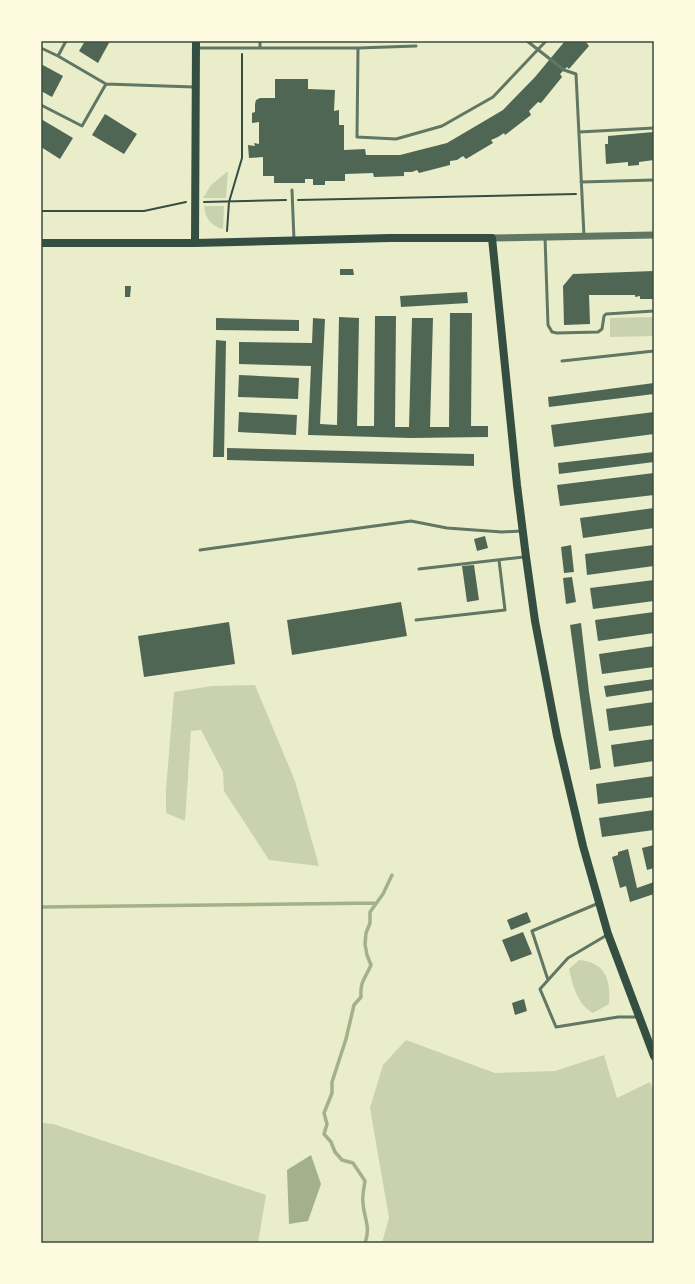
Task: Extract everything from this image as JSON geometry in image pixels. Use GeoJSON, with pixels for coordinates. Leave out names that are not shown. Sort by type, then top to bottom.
{"type":"FeatureCollection","features":[{"type":"Feature","properties":{"kind":"main road"},"geometry":{"type":"LineString","coordinates":[[195,243],[196,44]]}},
{"type":"Feature","properties":{"kind":"main road"},"geometry":{"type":"LineString","coordinates":[[41,243],[195,243],[294,240],[492,238],[508,404],[526,556],[535,621],[557,736],[583,846],[608,934],[654,1056]]}},
{"type":"Feature","properties":{"kind":"street"},"geometry":{"type":"LineString","coordinates":[[492,238],[654,235]]}},
{"type":"Feature","properties":{"kind":"lane"},"geometry":{"type":"LineString","coordinates":[[58,56],[66,41]]}},
{"type":"Feature","properties":{"kind":"lane"},"geometry":{"type":"LineString","coordinates":[[260,41],[260,48]]}},
{"type":"Feature","properties":{"kind":"lane"},"geometry":{"type":"LineString","coordinates":[[527,41],[564,70],[576,74],[584,236]]}},
{"type":"Feature","properties":{"kind":"lane"},"geometry":{"type":"LineString","coordinates":[[358,48],[357,136],[396,139],[442,126],[493,97],[546,41]]}},
{"type":"Feature","properties":{"kind":"lane"},"geometry":{"type":"LineString","coordinates":[[196,44],[242,48],[358,48],[416,46]]}},
{"type":"Feature","properties":{"kind":"lane"},"geometry":{"type":"LineString","coordinates":[[41,48],[58,56],[106,84],[196,87]]}},
{"type":"Feature","properties":{"kind":"lane"},"geometry":{"type":"LineString","coordinates":[[41,105],[82,126],[106,84]]}},
{"type":"Feature","properties":{"kind":"lane"},"geometry":{"type":"LineString","coordinates":[[579,132],[654,128]]}},
{"type":"Feature","properties":{"kind":"lane"},"geometry":{"type":"LineString","coordinates":[[581,182],[654,180]]}},
{"type":"Feature","properties":{"kind":"lane"},"geometry":{"type":"LineString","coordinates":[[292,190],[294,240]]}},
{"type":"Feature","properties":{"kind":"lane"},"geometry":{"type":"LineString","coordinates":[[546,237],[548,325],[552,332],[598,332],[602,329],[604,316],[606,314],[654,312]]}},
{"type":"Feature","properties":{"kind":"lane"},"geometry":{"type":"LineString","coordinates":[[562,361],[654,351]]}},
{"type":"Feature","properties":{"kind":"lane"},"geometry":{"type":"LineString","coordinates":[[200,550],[411,521],[447,528],[502,532],[523,530]]}},
{"type":"Feature","properties":{"kind":"lane"},"geometry":{"type":"LineString","coordinates":[[419,569],[526,556]]}},
{"type":"Feature","properties":{"kind":"lane"},"geometry":{"type":"LineString","coordinates":[[416,620],[505,610],[499,560]]}},
{"type":"Feature","properties":{"kind":"lane"},"geometry":{"type":"LineString","coordinates":[[548,980],[532,931],[600,903]]}},
{"type":"Feature","properties":{"kind":"lane"},"geometry":{"type":"LineString","coordinates":[[608,934],[568,958],[540,989],[556,1027],[618,1017],[639,1017]]}},
{"type":"Feature","properties":{"kind":"path"},"geometry":{"type":"LineString","coordinates":[[226,231],[229,202],[242,158],[242,48]]}},
{"type":"Feature","properties":{"kind":"path"},"geometry":{"type":"LineString","coordinates":[[203,202],[582,194]]}},
{"type":"Feature","properties":{"kind":"path"},"geometry":{"type":"LineString","coordinates":[[41,211],[144,211],[186,202]]}},
{"type":"Feature","properties":{"kind":"shaded area"},"geometry":{"type":"Polygon","coordinates":[[[228,171],[226,198],[203,198],[211,185],[228,171]]]}},
{"type":"Feature","properties":{"kind":"shaded area"},"geometry":{"type":"Polygon","coordinates":[[[204,206],[224,206],[223,229],[215,226],[209,221],[204,206]]]}},
{"type":"Feature","properties":{"kind":"shaded area"},"geometry":{"type":"Polygon","coordinates":[[[654,317],[654,336],[610,337],[610,318],[654,317]]]}},
{"type":"Feature","properties":{"kind":"shaded area"},"geometry":{"type":"Polygon","coordinates":[[[255,685],[295,781],[319,866],[269,860],[224,791],[223,772],[201,730],[191,731],[185,821],[166,813],[166,790],[174,692],[212,686],[255,685]]]}},
{"type":"Feature","properties":{"kind":"shaded area"},"geometry":{"type":"Polygon","coordinates":[[[579,960],[595,964],[601,969],[608,980],[609,1004],[593,1013],[579,1000],[572,982],[569,969],[579,960]]]}},
{"type":"Feature","properties":{"kind":"shaded area"},"geometry":{"type":"Polygon","coordinates":[[[406,1040],[495,1073],[555,1071],[604,1055],[617,1098],[650,1082],[654,1093],[654,1243],[382,1243],[389,1218],[370,1108],[383,1065],[406,1040]]]}},
{"type":"Feature","properties":{"kind":"shaded area"},"geometry":{"type":"Polygon","coordinates":[[[41,1123],[53,1124],[266,1195],[258,1243],[41,1243],[41,1123]]]}},
{"type":"Feature","properties":{"kind":"shaded area"},"geometry":{"type":"Polygon","coordinates":[[[311,1155],[321,1184],[308,1221],[289,1224],[287,1170],[311,1155]]]}},
{"type":"Feature","properties":{"kind":"building"},"geometry":{"type":"Polygon","coordinates":[[[85,41],[110,41],[98,63],[79,51],[85,41]]]}},
{"type":"Feature","properties":{"kind":"building"},"geometry":{"type":"Polygon","coordinates":[[[565,41],[587,41],[586,42],[589,46],[569,69],[567,67],[560,74],[562,77],[541,103],[538,102],[529,111],[531,115],[505,135],[504,133],[491,140],[493,143],[466,159],[463,156],[457,160],[450,161],[450,165],[419,173],[417,170],[412,172],[404,172],[404,176],[374,177],[373,173],[345,174],[345,181],[325,181],[325,185],[313,185],[313,179],[305,179],[305,183],[274,183],[274,176],[263,176],[263,157],[249,158],[248,145],[255,146],[254,143],[259,144],[259,122],[252,123],[252,113],[255,112],[256,100],[260,98],[275,98],[275,79],[308,79],[308,89],[335,90],[334,111],[339,110],[339,125],[344,125],[344,150],[365,149],[366,155],[400,155],[447,143],[503,110],[535,77],[565,41]]]}},
{"type":"Feature","properties":{"kind":"building"},"geometry":{"type":"Polygon","coordinates":[[[41,64],[63,76],[52,97],[41,91],[41,64]]]}},
{"type":"Feature","properties":{"kind":"building"},"geometry":{"type":"Polygon","coordinates":[[[105,114],[137,134],[124,154],[92,135],[105,114]]]}},
{"type":"Feature","properties":{"kind":"building"},"geometry":{"type":"Polygon","coordinates":[[[41,119],[73,138],[60,159],[41,147],[41,119]]]}},
{"type":"Feature","properties":{"kind":"building"},"geometry":{"type":"Polygon","coordinates":[[[654,132],[654,160],[639,162],[639,165],[628,166],[628,162],[606,164],[605,144],[608,144],[608,136],[654,132]]]}},
{"type":"Feature","properties":{"kind":"building"},"geometry":{"type":"Polygon","coordinates":[[[340,269],[353,269],[354,275],[340,275],[340,269]]]}},
{"type":"Feature","properties":{"kind":"building"},"geometry":{"type":"Polygon","coordinates":[[[654,271],[654,299],[640,299],[640,296],[635,297],[635,295],[589,295],[590,324],[564,325],[563,286],[573,274],[654,271]]]}},
{"type":"Feature","properties":{"kind":"building"},"geometry":{"type":"Polygon","coordinates":[[[125,286],[131,286],[130,297],[125,297],[125,286]]]}},
{"type":"Feature","properties":{"kind":"building"},"geometry":{"type":"Polygon","coordinates":[[[467,292],[468,303],[401,307],[400,296],[467,292]]]}},
{"type":"Feature","properties":{"kind":"building"},"geometry":{"type":"Polygon","coordinates":[[[450,313],[472,313],[471,426],[488,426],[488,437],[410,438],[308,435],[311,366],[239,364],[239,342],[312,343],[313,318],[325,319],[320,424],[337,425],[339,317],[359,318],[357,426],[374,426],[375,316],[396,316],[395,427],[409,427],[412,318],[433,318],[430,427],[449,427],[450,313]]]}},
{"type":"Feature","properties":{"kind":"building"},"geometry":{"type":"Polygon","coordinates":[[[216,318],[299,320],[299,331],[216,330],[216,318]]]}},
{"type":"Feature","properties":{"kind":"building"},"geometry":{"type":"Polygon","coordinates":[[[216,340],[226,341],[224,457],[213,457],[216,340]]]}},
{"type":"Feature","properties":{"kind":"building"},"geometry":{"type":"Polygon","coordinates":[[[239,375],[299,378],[298,399],[238,397],[239,375]]]}},
{"type":"Feature","properties":{"kind":"building"},"geometry":{"type":"Polygon","coordinates":[[[654,383],[654,394],[549,407],[548,397],[654,383]]]}},
{"type":"Feature","properties":{"kind":"building"},"geometry":{"type":"Polygon","coordinates":[[[239,412],[297,415],[296,435],[238,432],[239,412]]]}},
{"type":"Feature","properties":{"kind":"building"},"geometry":{"type":"Polygon","coordinates":[[[654,412],[654,434],[554,447],[551,425],[654,412]]]}},
{"type":"Feature","properties":{"kind":"building"},"geometry":{"type":"Polygon","coordinates":[[[227,448],[474,454],[474,466],[227,460],[227,448]]]}},
{"type":"Feature","properties":{"kind":"building"},"geometry":{"type":"Polygon","coordinates":[[[654,452],[654,462],[559,474],[558,463],[654,452]]]}},
{"type":"Feature","properties":{"kind":"building"},"geometry":{"type":"Polygon","coordinates":[[[654,473],[654,495],[560,506],[557,485],[654,473]]]}},
{"type":"Feature","properties":{"kind":"building"},"geometry":{"type":"Polygon","coordinates":[[[654,508],[654,528],[583,538],[580,518],[654,508]]]}},
{"type":"Feature","properties":{"kind":"building"},"geometry":{"type":"Polygon","coordinates":[[[485,536],[488,548],[477,551],[474,539],[485,536]]]}},
{"type":"Feature","properties":{"kind":"building"},"geometry":{"type":"Polygon","coordinates":[[[571,545],[574,572],[564,573],[561,547],[571,545]]]}},
{"type":"Feature","properties":{"kind":"building"},"geometry":{"type":"Polygon","coordinates":[[[654,545],[654,566],[587,575],[585,554],[654,545]]]}},
{"type":"Feature","properties":{"kind":"building"},"geometry":{"type":"Polygon","coordinates":[[[474,565],[479,600],[467,602],[462,566],[474,565]]]}},
{"type":"Feature","properties":{"kind":"building"},"geometry":{"type":"Polygon","coordinates":[[[572,577],[576,602],[566,604],[563,578],[572,577]]]}},
{"type":"Feature","properties":{"kind":"building"},"geometry":{"type":"Polygon","coordinates":[[[654,580],[654,601],[593,609],[590,588],[654,580]]]}},
{"type":"Feature","properties":{"kind":"building"},"geometry":{"type":"Polygon","coordinates":[[[401,602],[407,636],[292,655],[287,620],[401,602]]]}},
{"type":"Feature","properties":{"kind":"building"},"geometry":{"type":"Polygon","coordinates":[[[654,612],[654,633],[598,641],[595,620],[654,612]]]}},
{"type":"Feature","properties":{"kind":"building"},"geometry":{"type":"Polygon","coordinates":[[[229,622],[235,664],[144,677],[138,636],[229,622]]]}},
{"type":"Feature","properties":{"kind":"building"},"geometry":{"type":"Polygon","coordinates":[[[581,623],[589,692],[601,768],[590,770],[570,625],[581,623]]]}},
{"type":"Feature","properties":{"kind":"building"},"geometry":{"type":"Polygon","coordinates":[[[654,646],[654,667],[602,674],[599,654],[654,646]]]}},
{"type":"Feature","properties":{"kind":"building"},"geometry":{"type":"Polygon","coordinates":[[[654,679],[654,690],[606,697],[604,686],[654,679]]]}},
{"type":"Feature","properties":{"kind":"building"},"geometry":{"type":"Polygon","coordinates":[[[654,702],[654,725],[609,731],[606,709],[654,702]]]}},
{"type":"Feature","properties":{"kind":"building"},"geometry":{"type":"Polygon","coordinates":[[[654,739],[654,761],[614,767],[611,745],[654,739]]]}},
{"type":"Feature","properties":{"kind":"building"},"geometry":{"type":"Polygon","coordinates":[[[654,776],[654,797],[598,804],[596,784],[654,776]]]}},
{"type":"Feature","properties":{"kind":"building"},"geometry":{"type":"Polygon","coordinates":[[[654,810],[654,830],[602,837],[599,818],[654,810]]]}},
{"type":"Feature","properties":{"kind":"building"},"geometry":{"type":"Polygon","coordinates":[[[654,845],[654,868],[647,870],[642,848],[654,845]]]}},
{"type":"Feature","properties":{"kind":"building"},"geometry":{"type":"Polygon","coordinates":[[[628,849],[637,888],[654,882],[654,894],[630,902],[626,886],[620,888],[612,857],[618,855],[618,852],[628,849]]]}},
{"type":"Feature","properties":{"kind":"building"},"geometry":{"type":"Polygon","coordinates":[[[527,912],[531,922],[511,930],[507,920],[527,912]]]}},
{"type":"Feature","properties":{"kind":"building"},"geometry":{"type":"Polygon","coordinates":[[[523,932],[532,954],[511,962],[502,940],[523,932]]]}},
{"type":"Feature","properties":{"kind":"building"},"geometry":{"type":"Polygon","coordinates":[[[524,999],[527,1011],[515,1015],[512,1003],[524,999]]]}},
{"type":"Feature","properties":{"kind":"waterway"},"geometry":{"type":"LineString","coordinates":[[365,1243],[367,1237],[367,1223],[363,1200],[365,1181],[353,1163],[342,1160],[335,1152],[331,1142],[324,1134],[327,1124],[324,1113],[332,1093],[332,1082],[346,1039],[354,1005],[361,997],[363,980],[371,965],[365,944],[366,933],[370,923],[370,912],[383,894],[392,875]]}},
{"type":"Feature","properties":{"kind":"waterway"},"geometry":{"type":"LineString","coordinates":[[41,907],[376,903]]}}]}
